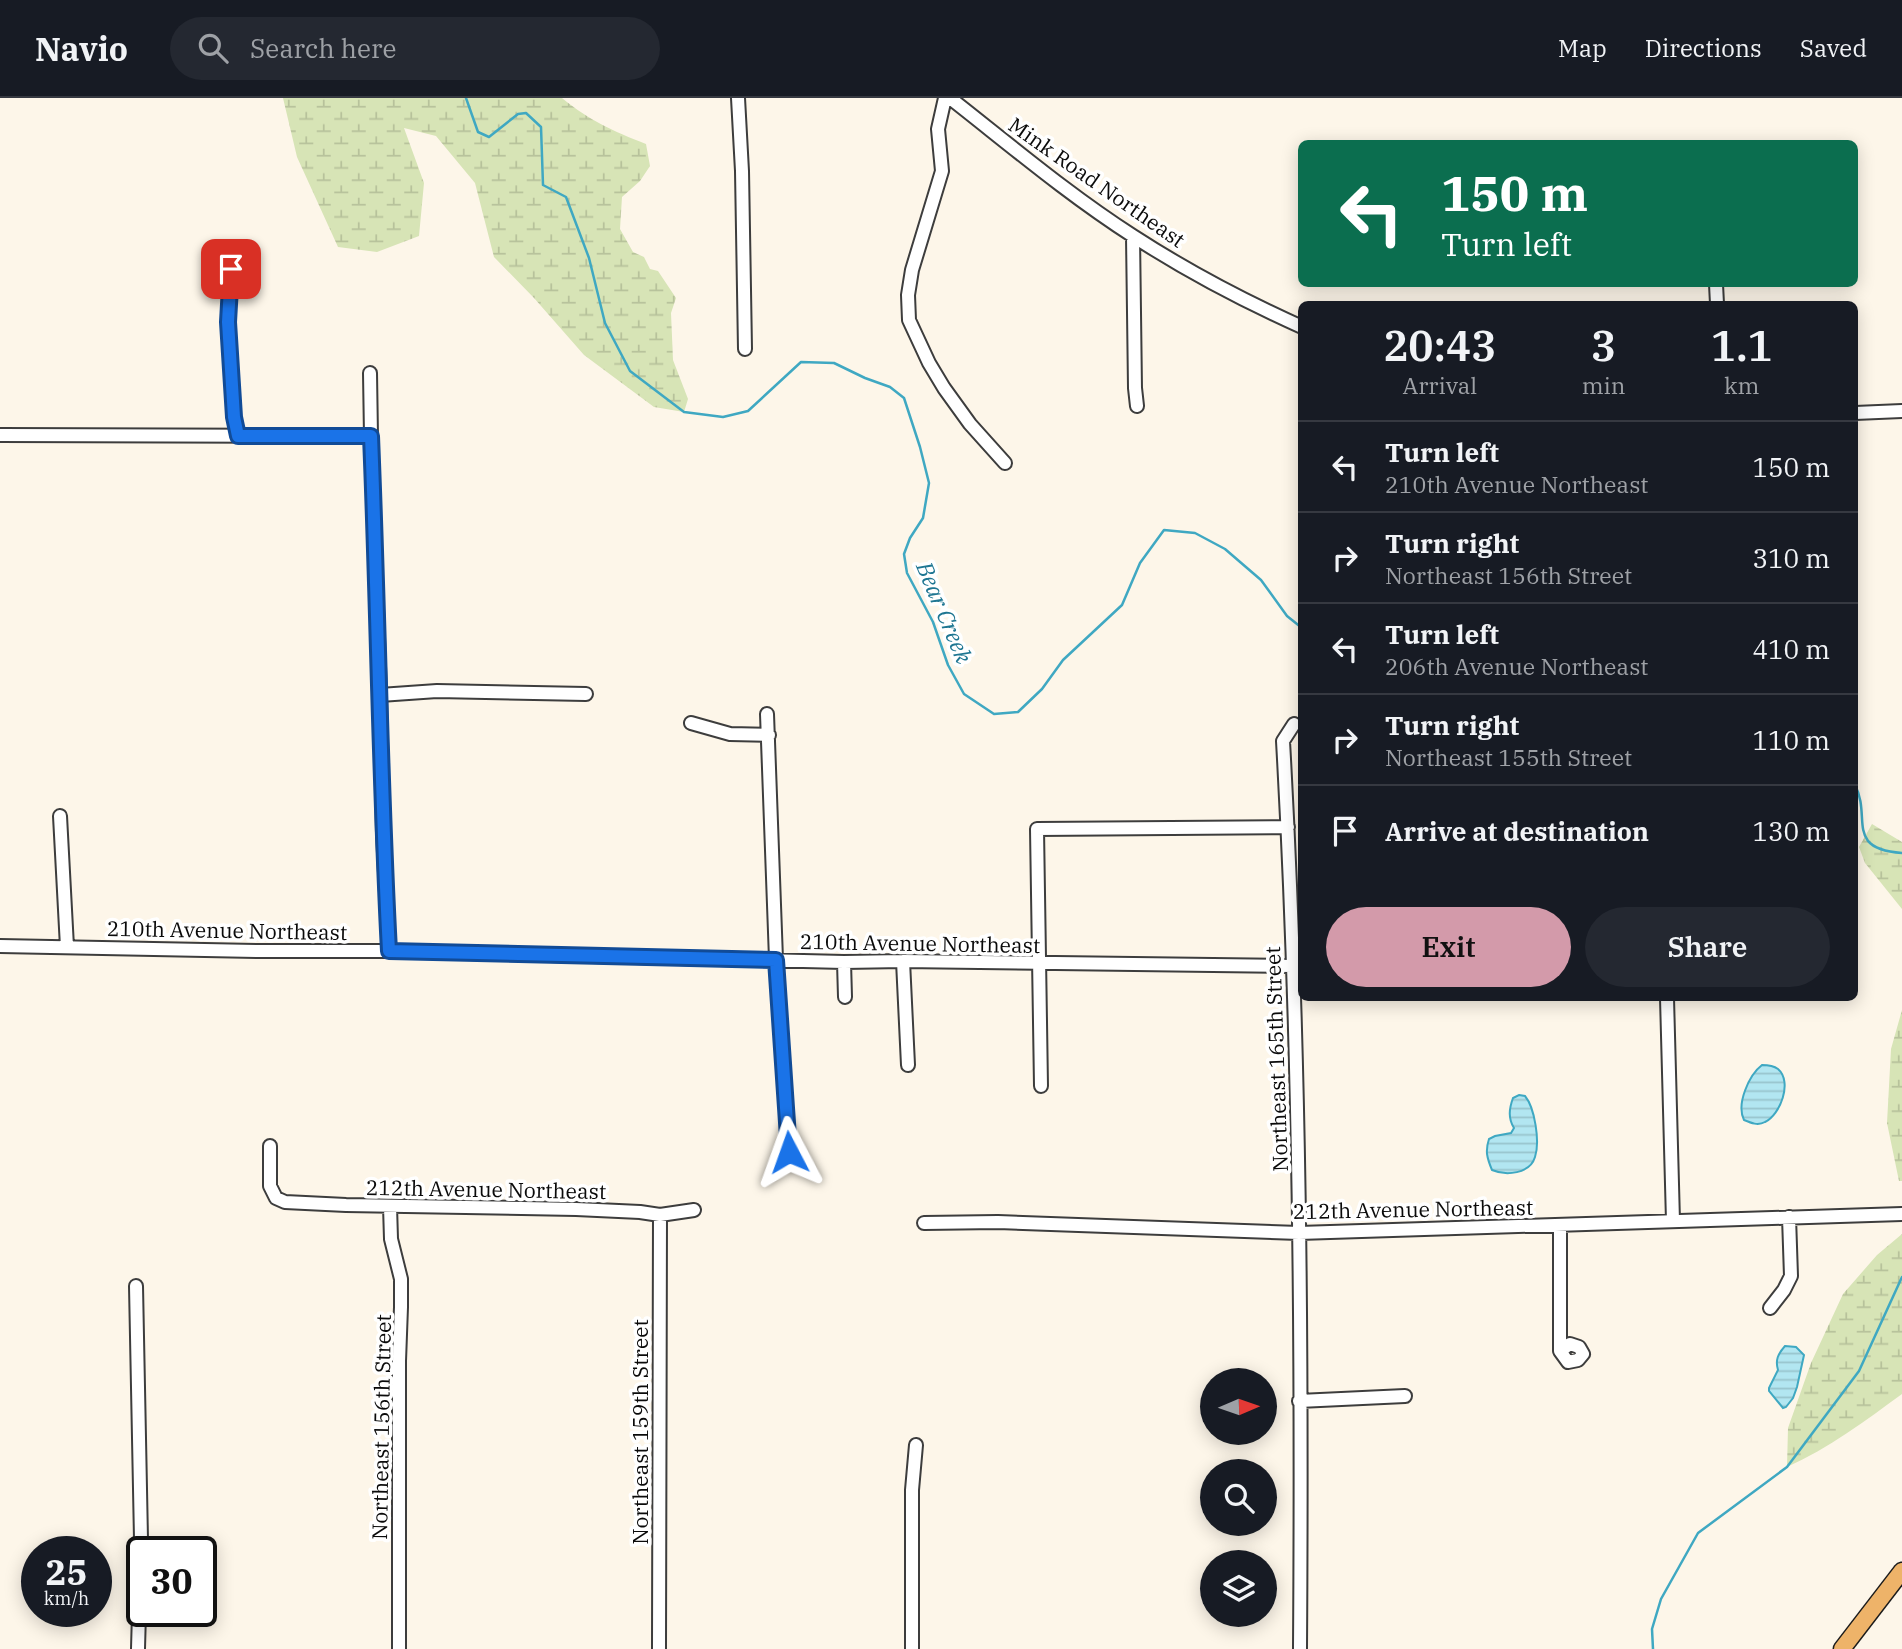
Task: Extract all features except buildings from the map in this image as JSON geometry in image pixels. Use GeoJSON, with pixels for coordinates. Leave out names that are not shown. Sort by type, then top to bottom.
{"type":"FeatureCollection","features":[{"type":"Feature","properties":{"kind":"main road"},"geometry":{"type":"LineString","coordinates":[[1842,1649],[1902,1571]]}},
{"type":"Feature","properties":{"kind":"street"},"geometry":{"type":"LineString","coordinates":[[738,98],[745,349]]}},
{"type":"Feature","properties":{"kind":"street"},"geometry":{"type":"LineString","coordinates":[[948,98],[938,129],[942,172],[912,270],[908,295],[909,320],[944,388],[970,424],[1005,463]]}},
{"type":"Feature","properties":{"kind":"street","name":"Mink Road Northeast"},"geometry":{"type":"LineString","coordinates":[[948,98],[1093,209],[1133,236],[1213,284],[1298,325]]}},
{"type":"Feature","properties":{"kind":"street"},"geometry":{"type":"LineString","coordinates":[[1133,236],[1137,406]]}},
{"type":"Feature","properties":{"kind":"street"},"geometry":{"type":"LineString","coordinates":[[231,269],[228,322],[234,417],[238,436]]}},
{"type":"Feature","properties":{"kind":"street"},"geometry":{"type":"LineString","coordinates":[[370,373],[383,833],[389,951]]}},
{"type":"Feature","properties":{"kind":"street"},"geometry":{"type":"LineString","coordinates":[[1858,413],[1902,411]]}},
{"type":"Feature","properties":{"kind":"street"},"geometry":{"type":"LineString","coordinates":[[0,435],[371,436]]}},
{"type":"Feature","properties":{"kind":"street"},"geometry":{"type":"LineString","coordinates":[[380,695],[437,691],[586,694]]}},
{"type":"Feature","properties":{"kind":"street"},"geometry":{"type":"LineString","coordinates":[[767,714],[776,960],[789,1152]]}},
{"type":"Feature","properties":{"kind":"street"},"geometry":{"type":"LineString","coordinates":[[691,723],[730,734],[769,735]]}},
{"type":"Feature","properties":{"kind":"street","name":"Northeast 165th Street"},"geometry":{"type":"LineString","coordinates":[[1294,724],[1283,741],[1293,966],[1299,1233],[1300,1649]]}},
{"type":"Feature","properties":{"kind":"street"},"geometry":{"type":"LineString","coordinates":[[60,816],[67,947]]}},
{"type":"Feature","properties":{"kind":"street"},"geometry":{"type":"LineString","coordinates":[[1041,1086],[1037,829],[1287,827]]}},
{"type":"Feature","properties":{"kind":"street","name":"210th Avenue Northeast"},"geometry":{"type":"LineString","coordinates":[[0,946],[389,951],[844,962],[1293,966]]}},
{"type":"Feature","properties":{"kind":"street"},"geometry":{"type":"LineString","coordinates":[[903,961],[908,1065]]}},
{"type":"Feature","properties":{"kind":"street"},"geometry":{"type":"LineString","coordinates":[[844,962],[845,997]]}},
{"type":"Feature","properties":{"kind":"street"},"geometry":{"type":"LineString","coordinates":[[1667,1001],[1673,1221]]}},
{"type":"Feature","properties":{"kind":"street","name":"212th Avenue Northeast"},"geometry":{"type":"LineString","coordinates":[[270,1146],[270,1186],[276,1198],[285,1202],[576,1209],[660,1215],[694,1210]]}},
{"type":"Feature","properties":{"kind":"street","name":"Northeast 156th Street"},"geometry":{"type":"LineString","coordinates":[[390,1206],[391,1239],[401,1279],[399,1649]]}},
{"type":"Feature","properties":{"kind":"street","name":"212th Avenue Northeast"},"geometry":{"type":"LineString","coordinates":[[925,1223],[998,1222],[1299,1233],[1902,1214]]}},
{"type":"Feature","properties":{"kind":"street","name":"Northeast 159th Street"},"geometry":{"type":"LineString","coordinates":[[659,1649],[660,1215]]}},
{"type":"Feature","properties":{"kind":"street"},"geometry":{"type":"LineString","coordinates":[[1770,1308],[1791,1276],[1789,1217]]}},
{"type":"Feature","properties":{"kind":"street"},"geometry":{"type":"LineString","coordinates":[[1560,1225],[1560,1351]]}},
{"type":"Feature","properties":{"kind":"street"},"geometry":{"type":"LineString","coordinates":[[136,1286],[141,1539],[138,1649]]}},
{"type":"Feature","properties":{"kind":"street"},"geometry":{"type":"LineString","coordinates":[[1299,1401],[1405,1396]]}},
{"type":"Feature","properties":{"kind":"street"},"geometry":{"type":"LineString","coordinates":[[912,1649],[912,1490],[916,1445]]}},
{"type":"Feature","properties":{"kind":"green space"},"geometry":{"type":"Polygon","coordinates":[[[283,98],[562,98],[602,125],[646,144],[650,166],[640,181],[622,197],[620,229],[633,252],[644,257],[650,269],[658,271],[676,298],[671,313],[673,360],[688,399],[684,412],[654,407],[584,355],[494,257],[475,183],[436,136],[404,128],[424,183],[419,236],[377,252],[338,247],[297,157],[283,98]]]}},
{"type":"Feature","properties":{"kind":"green space"},"geometry":{"type":"Polygon","coordinates":[[[1872,824],[1902,842],[1902,909],[1865,863],[1859,847],[1872,824]]]}},
{"type":"Feature","properties":{"kind":"green space"},"geometry":{"type":"Polygon","coordinates":[[[1902,1010],[1902,1181],[1899,1181],[1887,1123],[1891,1049],[1902,1010]]]}},
{"type":"Feature","properties":{"kind":"green space"},"geometry":{"type":"Polygon","coordinates":[[[1902,1234],[1902,1394],[1832,1443],[1787,1467],[1788,1428],[1811,1363],[1843,1294],[1877,1255],[1902,1234]]]}},
{"type":"Feature","properties":{"kind":"water"},"geometry":{"type":"Polygon","coordinates":[[[1762,1065],[1778,1069],[1784,1082],[1784,1090],[1780,1106],[1775,1113],[1765,1122],[1757,1124],[1744,1120],[1742,1106],[1748,1083],[1762,1065]]]}},
{"type":"Feature","properties":{"kind":"water"},"geometry":{"type":"Polygon","coordinates":[[[1525,1096],[1529,1101],[1534,1117],[1537,1134],[1535,1157],[1523,1170],[1498,1172],[1492,1170],[1489,1162],[1489,1139],[1511,1133],[1514,1128],[1510,1117],[1511,1106],[1513,1098],[1525,1096]]]}},
{"type":"Feature","properties":{"kind":"water"},"geometry":{"type":"Polygon","coordinates":[[[1785,1346],[1796,1347],[1804,1355],[1793,1398],[1783,1408],[1769,1388],[1778,1370],[1778,1357],[1785,1346]]]}},
{"type":"Feature","properties":{"kind":"waterway","name":"Bear Creek"},"geometry":{"type":"LineString","coordinates":[[466,98],[478,132],[489,137],[518,114],[526,113],[541,127],[543,185],[566,197],[589,258],[605,323],[630,371],[684,412],[723,417],[748,411],[801,362],[834,363],[890,387],[904,398],[929,483],[923,518],[910,538],[904,554],[907,573],[933,622],[948,665],[964,694],[994,714],[1018,712],[1042,689],[1063,660],[1122,605],[1140,563],[1164,530],[1195,533],[1225,549],[1261,580],[1287,616],[1298,625]]}},
{"type":"Feature","properties":{"kind":"waterway","name":"Bear Creek"},"geometry":{"type":"LineString","coordinates":[[1858,792],[1866,838],[1884,850],[1902,853]]}},
{"type":"Feature","properties":{"kind":"waterway"},"geometry":{"type":"LineString","coordinates":[[1653,1649],[1652,1629],[1661,1599],[1698,1533],[1787,1467],[1859,1371],[1902,1277]]}},
{"type":"Feature","properties":{"kind":"route"},"geometry":{"type":"LineString","coordinates":[[231,269],[228,322],[234,417],[238,436],[371,436],[389,951],[776,960],[789,1152]]}}]}
